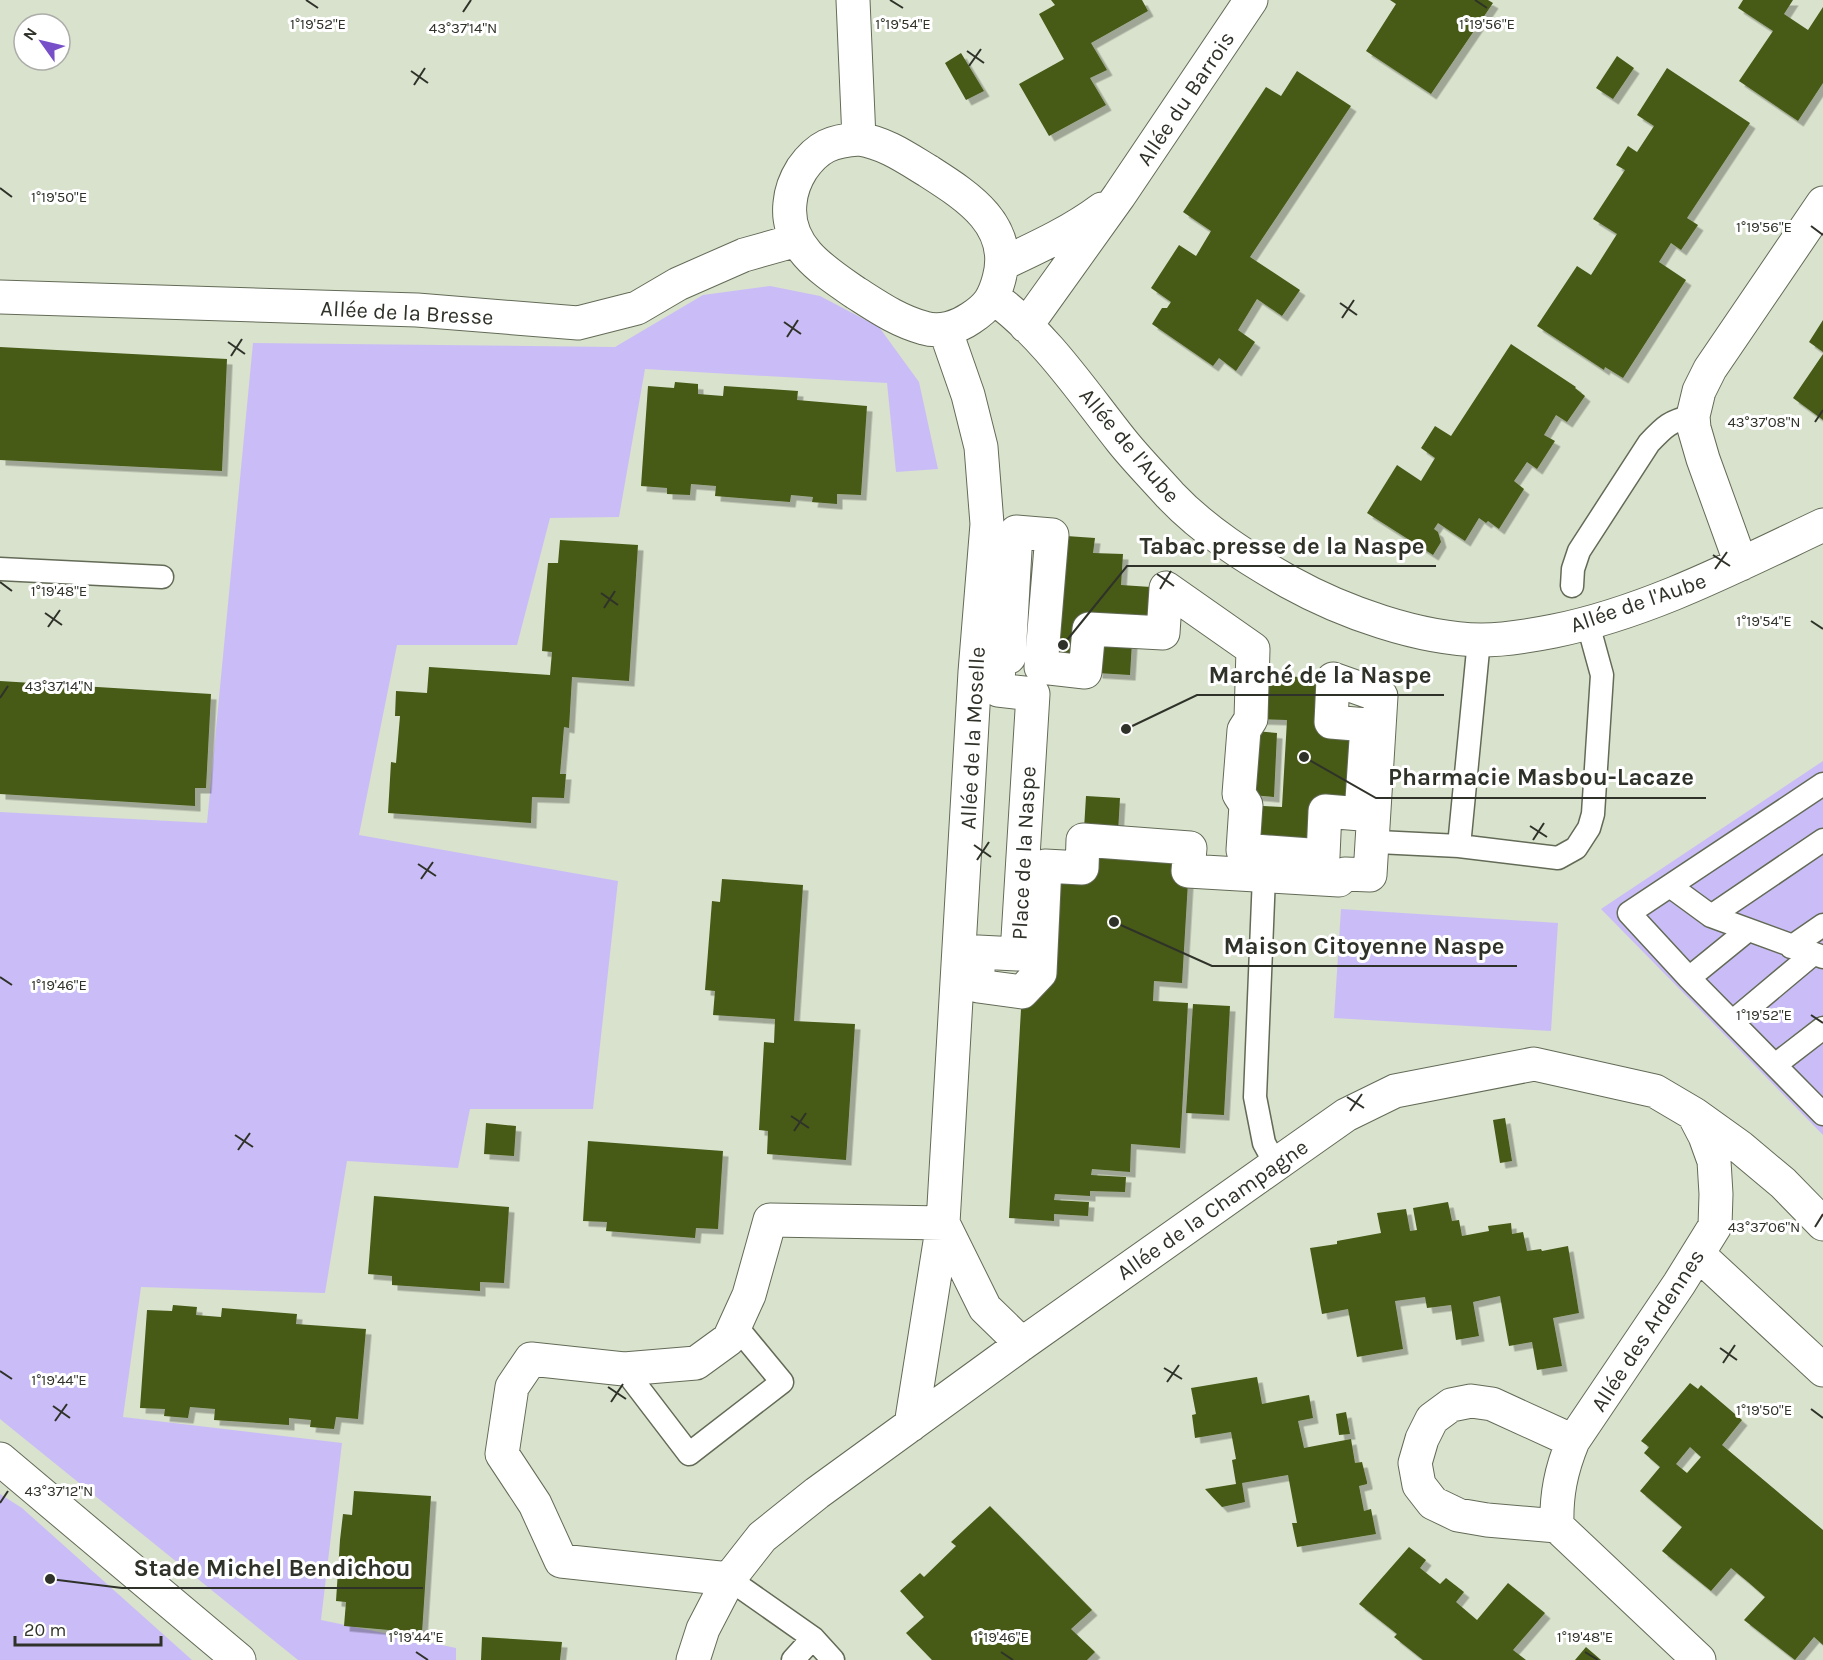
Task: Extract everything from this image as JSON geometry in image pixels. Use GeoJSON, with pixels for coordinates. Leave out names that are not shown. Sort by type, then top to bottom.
{"type":"FeatureCollection","features":[{"type":"Feature","properties":{"kind":"street"},"geometry":{"type":"LineString","coordinates":[[853,0],[859,139]]}},
{"type":"Feature","properties":{"kind":"street","name":"Allée du Barrois"},"geometry":{"type":"LineString","coordinates":[[1026,326],[1119,196],[1233,15],[1251,0]]}},
{"type":"Feature","properties":{"kind":"street"},"geometry":{"type":"LineString","coordinates":[[859,139],[873,141],[893,150],[956,189],[977,205],[999,240],[1004,263],[994,298],[963,324],[945,329],[927,329],[903,322],[826,272],[807,255],[796,240],[789,212],[791,195],[797,177],[807,161],[822,147],[839,141],[859,139]]}},
{"type":"Feature","properties":{"kind":"street","name":"Allée du Barrois"},"geometry":{"type":"LineString","coordinates":[[1004,263],[1082,224],[1119,196]]}},
{"type":"Feature","properties":{"kind":"street"},"geometry":{"type":"LineString","coordinates":[[1741,564],[1703,459],[1693,416],[1699,392],[1710,369],[1823,203]]}},
{"type":"Feature","properties":{"kind":"street","name":"Allée de la Bresse"},"geometry":{"type":"LineString","coordinates":[[0,297],[417,310],[578,323],[637,308],[678,284],[735,259],[796,240]]}},
{"type":"Feature","properties":{"kind":"street","name":"Allée de l'Aube"},"geometry":{"type":"LineString","coordinates":[[994,298],[1009,309],[1071,375],[1123,443],[1173,498],[1224,542],[1311,594],[1395,625],[1440,635],[1479,640],[1511,639],[1588,624],[1644,604],[1741,564],[1823,525]]}},
{"type":"Feature","properties":{"kind":"street","name":"Allée de la Moselle"},"geometry":{"type":"LineString","coordinates":[[911,1425],[943,1223],[975,672],[987,524],[981,447],[968,395],[945,329]]}},
{"type":"Feature","properties":{"kind":"street","name":"Place de la Naspe"},"geometry":{"type":"LineString","coordinates":[[1016,532],[1052,535],[1041,667],[1085,672],[1089,628],[1162,633],[1166,588],[1253,649],[1251,719],[1244,730],[1239,794],[1246,805],[1243,850],[1323,856],[1325,811],[1361,814],[1367,725],[1331,722],[1333,679],[1381,696],[1370,875],[1345,874],[1339,880],[1264,876],[1188,871],[1190,848],[1083,840],[1082,868],[1045,866],[1040,973],[1022,992],[978,986],[978,952],[1017,954],[1033,694],[998,690],[999,657],[1009,657],[1016,532]]}},
{"type":"Feature","properties":{"kind":"street","name":"Allée de la Champagne"},"geometry":{"type":"LineString","coordinates":[[693,1660],[703,1629],[729,1579],[762,1537],[817,1493],[1022,1344],[1276,1165],[1346,1116],[1395,1091],[1534,1064],[1655,1091],[1694,1114],[1740,1148],[1783,1183],[1823,1224]]}},
{"type":"Feature","properties":{"kind":"street","name":"Allée des Ardennes"},"geometry":{"type":"LineString","coordinates":[[1557,1526],[1556,1503],[1560,1481],[1565,1461],[1574,1442],[1715,1226],[1714,1161],[1694,1114]]}},
{"type":"Feature","properties":{"kind":"street"},"geometry":{"type":"LineString","coordinates":[[729,1579],[561,1561],[534,1504],[502,1454],[512,1387],[531,1359],[624,1369],[696,1364],[729,1339],[749,1295],[770,1220],[943,1223]]}},
{"type":"Feature","properties":{"kind":"street","name":"Allée de la Moselle"},"geometry":{"type":"LineString","coordinates":[[943,1223],[985,1308],[1022,1344]]}},
{"type":"Feature","properties":{"kind":"street"},"geometry":{"type":"LineString","coordinates":[[1698,1254],[1823,1370]]}},
{"type":"Feature","properties":{"kind":"street"},"geometry":{"type":"LineString","coordinates":[[1574,1442],[1492,1404],[1471,1401],[1451,1405],[1432,1419],[1423,1435],[1414,1463],[1419,1485],[1433,1503],[1458,1515],[1557,1526],[1699,1660]]}},
{"type":"Feature","properties":{"kind":"street"},"geometry":{"type":"LineString","coordinates":[[0,1459],[239,1660]]}},
{"type":"Feature","properties":{"kind":"lane"},"geometry":{"type":"LineString","coordinates":[[1572,586],[1573,569],[1579,551],[1649,443],[1675,420],[1693,416]]}},
{"type":"Feature","properties":{"kind":"lane"},"geometry":{"type":"LineString","coordinates":[[0,569],[162,577]]}},
{"type":"Feature","properties":{"kind":"lane"},"geometry":{"type":"LineString","coordinates":[[1378,842],[1460,846],[1558,858],[1576,848],[1589,828],[1593,814],[1602,675],[1588,624]]}},
{"type":"Feature","properties":{"kind":"lane"},"geometry":{"type":"LineString","coordinates":[[1460,846],[1479,640]]}},
{"type":"Feature","properties":{"kind":"lane"},"geometry":{"type":"LineString","coordinates":[[1821,1109],[1689,978],[1629,913],[1823,784]]}},
{"type":"Feature","properties":{"kind":"lane"},"geometry":{"type":"LineString","coordinates":[[1711,916],[1823,840]]}},
{"type":"Feature","properties":{"kind":"lane"},"geometry":{"type":"LineString","coordinates":[[1264,876],[1255,1097],[1264,1143],[1276,1165]]}},
{"type":"Feature","properties":{"kind":"lane"},"geometry":{"type":"LineString","coordinates":[[1670,886],[1711,916],[1818,955]]}},
{"type":"Feature","properties":{"kind":"lane"},"geometry":{"type":"LineString","coordinates":[[1791,946],[1823,925]]}},
{"type":"Feature","properties":{"kind":"lane"},"geometry":{"type":"LineString","coordinates":[[1689,978],[1748,930]]}},
{"type":"Feature","properties":{"kind":"lane"},"geometry":{"type":"LineString","coordinates":[[1733,1022],[1818,955]]}},
{"type":"Feature","properties":{"kind":"lane"},"geometry":{"type":"LineString","coordinates":[[1775,1065],[1823,1028]]}},
{"type":"Feature","properties":{"kind":"lane"},"geometry":{"type":"LineString","coordinates":[[624,1369],[688,1454],[782,1382],[735,1325]]}},
{"type":"Feature","properties":{"kind":"lane"},"geometry":{"type":"LineString","coordinates":[[729,1579],[813,1638],[833,1660]]}},
{"type":"Feature","properties":{"kind":"lane"},"geometry":{"type":"LineString","coordinates":[[793,1660],[813,1638]]}},
{"type":"Feature","properties":{"kind":"shaded area"},"geometry":{"type":"Polygon","coordinates":[[[770,286],[820,296],[879,327],[919,382],[938,469],[896,472],[887,383],[645,369],[619,517],[550,518],[517,645],[397,645],[359,835],[618,881],[593,1109],[470,1109],[458,1168],[347,1161],[325,1293],[141,1287],[123,1417],[342,1443],[321,1620],[456,1648],[456,1660],[298,1660],[0,1419],[0,812],[207,823],[253,343],[615,347],[703,295],[770,286]]]}},
{"type":"Feature","properties":{"kind":"shaded area"},"geometry":{"type":"Polygon","coordinates":[[[1823,761],[1823,1135],[1601,909],[1823,761]]]}},
{"type":"Feature","properties":{"kind":"shaded area"},"geometry":{"type":"Polygon","coordinates":[[[1341,909],[1558,923],[1551,1031],[1334,1018],[1341,909]]]}},
{"type":"Feature","properties":{"kind":"shaded area"},"geometry":{"type":"Polygon","coordinates":[[[0,1494],[22,1508],[192,1660],[0,1660],[0,1494]]]}},
{"type":"Feature","properties":{"kind":"building"},"geometry":{"type":"Polygon","coordinates":[[[1051,0],[1142,0],[1148,11],[1091,43],[1107,70],[1090,78],[1106,105],[1049,136],[1019,84],[1064,59],[1039,14],[1055,5],[1051,0]]]}},
{"type":"Feature","properties":{"kind":"building"},"geometry":{"type":"Polygon","coordinates":[[[1390,0],[1488,0],[1493,3],[1431,94],[1366,51],[1396,4],[1390,0]]]}},
{"type":"Feature","properties":{"kind":"building"},"geometry":{"type":"Polygon","coordinates":[[[1743,0],[1793,0],[1784,14],[1808,30],[1823,7],[1823,83],[1798,121],[1739,81],[1773,31],[1738,8],[1743,0]]]}},
{"type":"Feature","properties":{"kind":"building"},"geometry":{"type":"Polygon","coordinates":[[[961,53],[984,91],[966,100],[945,63],[961,53]]]}},
{"type":"Feature","properties":{"kind":"building"},"geometry":{"type":"Polygon","coordinates":[[[1617,56],[1634,68],[1613,99],[1596,88],[1617,56]]]}},
{"type":"Feature","properties":{"kind":"building"},"geometry":{"type":"Polygon","coordinates":[[[1667,68],[1750,123],[1687,218],[1698,225],[1681,250],[1671,243],[1659,262],[1686,280],[1623,378],[1605,367],[1604,370],[1537,326],[1577,266],[1591,275],[1617,234],[1593,219],[1625,170],[1616,165],[1628,146],[1637,152],[1654,126],[1637,115],[1667,68]]]}},
{"type":"Feature","properties":{"kind":"building"},"geometry":{"type":"Polygon","coordinates":[[[1297,71],[1351,106],[1250,257],[1300,290],[1282,316],[1257,299],[1238,330],[1255,342],[1236,371],[1219,358],[1213,366],[1152,324],[1162,308],[1167,308],[1171,302],[1151,288],[1179,245],[1196,256],[1211,231],[1183,212],[1266,87],[1281,96],[1297,71]]]}},
{"type":"Feature","properties":{"kind":"building"},"geometry":{"type":"Polygon","coordinates":[[[1823,320],[1823,352],[1809,342],[1823,320]]]}},
{"type":"Feature","properties":{"kind":"building"},"geometry":{"type":"Polygon","coordinates":[[[1511,344],[1576,387],[1585,396],[1567,422],[1556,415],[1544,435],[1555,441],[1537,469],[1527,462],[1514,481],[1524,489],[1499,529],[1479,518],[1465,541],[1438,523],[1434,529],[1438,532],[1441,542],[1433,555],[1367,513],[1397,465],[1421,481],[1435,458],[1421,448],[1435,426],[1451,436],[1511,344]]]}},
{"type":"Feature","properties":{"kind":"building"},"geometry":{"type":"Polygon","coordinates":[[[0,347],[227,359],[222,471],[0,460],[0,347]]]}},
{"type":"Feature","properties":{"kind":"building"},"geometry":{"type":"Polygon","coordinates":[[[1823,354],[1823,420],[1793,398],[1823,354]]]}},
{"type":"Feature","properties":{"kind":"building"},"geometry":{"type":"Polygon","coordinates":[[[675,382],[698,384],[698,394],[723,396],[724,386],[798,391],[797,400],[867,406],[861,495],[837,494],[837,504],[812,502],[813,497],[791,495],[790,502],[715,496],[716,486],[691,484],[690,495],[667,494],[667,488],[641,486],[648,386],[674,388],[675,382]]]}},
{"type":"Feature","properties":{"kind":"building"},"geometry":{"type":"Polygon","coordinates":[[[1052,535],[1095,538],[1093,553],[1123,554],[1121,585],[1166,588],[1163,633],[1089,629],[1085,672],[1041,667],[1052,535]]]}},
{"type":"Feature","properties":{"kind":"building"},"geometry":{"type":"Polygon","coordinates":[[[560,540],[638,545],[629,681],[572,677],[569,728],[564,727],[560,774],[566,774],[564,798],[532,797],[531,823],[388,813],[391,762],[396,763],[400,716],[395,716],[396,691],[427,693],[429,667],[550,675],[552,652],[542,651],[548,563],[558,563],[560,540]]]}},
{"type":"Feature","properties":{"kind":"building"},"geometry":{"type":"Polygon","coordinates":[[[1098,640],[1132,642],[1130,675],[1097,673],[1098,640]]]}},
{"type":"Feature","properties":{"kind":"building"},"geometry":{"type":"Polygon","coordinates":[[[1253,674],[1333,679],[1331,722],[1367,725],[1361,814],[1325,811],[1323,856],[1243,850],[1246,805],[1282,807],[1287,720],[1251,719],[1253,674]]]}},
{"type":"Feature","properties":{"kind":"building"},"geometry":{"type":"Polygon","coordinates":[[[0,681],[211,694],[206,788],[195,788],[195,806],[0,794],[0,681]]]}},
{"type":"Feature","properties":{"kind":"building"},"geometry":{"type":"Polygon","coordinates":[[[1244,730],[1277,733],[1274,797],[1239,794],[1244,730]]]}},
{"type":"Feature","properties":{"kind":"building"},"geometry":{"type":"Polygon","coordinates":[[[1086,796],[1120,798],[1118,832],[1084,829],[1086,796]]]}},
{"type":"Feature","properties":{"kind":"building"},"geometry":{"type":"Polygon","coordinates":[[[1083,840],[1190,848],[1182,983],[1154,981],[1153,1001],[1188,1003],[1180,1148],[1131,1144],[1130,1172],[1092,1169],[1091,1175],[1126,1177],[1125,1192],[1090,1191],[1090,1196],[1055,1194],[1054,1200],[1089,1202],[1088,1216],[1054,1214],[1054,1221],[1009,1218],[1022,992],[1045,866],[1083,840]]]}},
{"type":"Feature","properties":{"kind":"building"},"geometry":{"type":"Polygon","coordinates":[[[722,879],[803,885],[794,1021],[855,1024],[846,1160],[767,1154],[768,1131],[759,1130],[764,1042],[774,1043],[775,1019],[713,1015],[715,991],[705,990],[712,901],[720,902],[722,879]]]}},
{"type":"Feature","properties":{"kind":"building"},"geometry":{"type":"Polygon","coordinates":[[[1193,1004],[1230,1006],[1224,1115],[1186,1113],[1193,1004]]]}},
{"type":"Feature","properties":{"kind":"building"},"geometry":{"type":"Polygon","coordinates":[[[1505,1118],[1512,1161],[1500,1163],[1493,1120],[1505,1118]]]}},
{"type":"Feature","properties":{"kind":"building"},"geometry":{"type":"Polygon","coordinates":[[[486,1123],[516,1126],[514,1156],[484,1154],[486,1123]]]}},
{"type":"Feature","properties":{"kind":"building"},"geometry":{"type":"Polygon","coordinates":[[[588,1141],[723,1151],[718,1229],[696,1228],[695,1238],[606,1231],[607,1222],[583,1221],[588,1141]]]}},
{"type":"Feature","properties":{"kind":"building"},"geometry":{"type":"Polygon","coordinates":[[[374,1196],[509,1207],[504,1283],[480,1282],[480,1291],[392,1285],[392,1276],[368,1274],[374,1196]]]}},
{"type":"Feature","properties":{"kind":"building"},"geometry":{"type":"Polygon","coordinates":[[[1448,1202],[1452,1221],[1459,1220],[1462,1236],[1489,1231],[1488,1226],[1511,1223],[1512,1234],[1523,1232],[1527,1251],[1541,1249],[1542,1251],[1568,1246],[1579,1313],[1553,1318],[1562,1366],[1537,1370],[1532,1342],[1509,1346],[1500,1296],[1473,1302],[1479,1336],[1456,1340],[1451,1305],[1427,1308],[1425,1297],[1395,1301],[1403,1349],[1357,1357],[1348,1309],[1322,1314],[1310,1248],[1381,1233],[1377,1213],[1406,1209],[1410,1231],[1417,1230],[1413,1208],[1448,1202]]]}},
{"type":"Feature","properties":{"kind":"building"},"geometry":{"type":"Polygon","coordinates":[[[173,1305],[197,1307],[196,1315],[221,1317],[222,1308],[297,1314],[296,1324],[366,1329],[358,1419],[336,1417],[334,1429],[310,1427],[311,1420],[289,1418],[289,1425],[214,1420],[215,1409],[190,1407],[188,1418],[164,1416],[165,1409],[140,1408],[147,1310],[172,1311],[173,1305]]]}},
{"type":"Feature","properties":{"kind":"building"},"geometry":{"type":"Polygon","coordinates":[[[1257,1377],[1262,1404],[1309,1395],[1313,1418],[1298,1421],[1304,1448],[1351,1439],[1355,1463],[1362,1462],[1367,1482],[1359,1486],[1364,1511],[1371,1509],[1376,1534],[1297,1547],[1292,1523],[1297,1523],[1288,1475],[1242,1483],[1245,1502],[1222,1507],[1205,1489],[1236,1484],[1232,1460],[1236,1459],[1231,1432],[1195,1438],[1192,1415],[1196,1414],[1191,1388],[1257,1377]]]}},
{"type":"Feature","properties":{"kind":"building"},"geometry":{"type":"Polygon","coordinates":[[[1690,1383],[1698,1389],[1701,1385],[1742,1420],[1722,1445],[1823,1530],[1823,1645],[1814,1637],[1795,1660],[1744,1620],[1765,1597],[1731,1568],[1711,1591],[1662,1551],[1682,1527],[1640,1491],[1660,1467],[1644,1453],[1649,1447],[1641,1441],[1690,1383]],[[1690,1447],[1676,1464],[1687,1473],[1701,1457],[1690,1447]]]}},
{"type":"Feature","properties":{"kind":"building"},"geometry":{"type":"Polygon","coordinates":[[[1346,1412],[1350,1434],[1339,1435],[1336,1414],[1346,1412]]]}},
{"type":"Feature","properties":{"kind":"building"},"geometry":{"type":"Polygon","coordinates":[[[354,1491],[431,1496],[422,1633],[344,1626],[346,1602],[336,1601],[340,1540],[343,1514],[352,1515],[354,1491]]]}},
{"type":"Feature","properties":{"kind":"building"},"geometry":{"type":"Polygon","coordinates":[[[990,1506],[1092,1610],[1071,1629],[1095,1652],[1087,1660],[932,1660],[906,1633],[924,1617],[900,1591],[920,1573],[924,1577],[956,1546],[951,1542],[990,1506]]]}},
{"type":"Feature","properties":{"kind":"building"},"geometry":{"type":"Polygon","coordinates":[[[1409,1547],[1426,1560],[1420,1568],[1440,1584],[1446,1578],[1464,1592],[1456,1602],[1477,1620],[1508,1583],[1545,1613],[1513,1650],[1526,1660],[1423,1660],[1394,1637],[1397,1634],[1359,1604],[1409,1547]]]}},
{"type":"Feature","properties":{"kind":"building"},"geometry":{"type":"Polygon","coordinates":[[[482,1637],[562,1642],[560,1660],[481,1660],[482,1637]]]}},
{"type":"Feature","properties":{"kind":"building"},"geometry":{"type":"Polygon","coordinates":[[[1586,1647],[1601,1660],[1575,1660],[1586,1647]]]}},
{"type":"Feature","properties":{"kind":"place","name":"Tabac presse de la Naspe"},"geometry":{"type":"Point","coordinates":[1063,645]}},
{"type":"Feature","properties":{"kind":"place","name":"Marché de la Naspe"},"geometry":{"type":"Point","coordinates":[1126,729]}},
{"type":"Feature","properties":{"kind":"place","name":"Pharmacie Masbou-Lacaze"},"geometry":{"type":"Point","coordinates":[1304,757]}},
{"type":"Feature","properties":{"kind":"place","name":"Maison Citoyenne Naspe"},"geometry":{"type":"Point","coordinates":[1114,922]}},
{"type":"Feature","properties":{"kind":"place","name":"Stade Michel Bendichou"},"geometry":{"type":"Point","coordinates":[50,1579]}}]}
